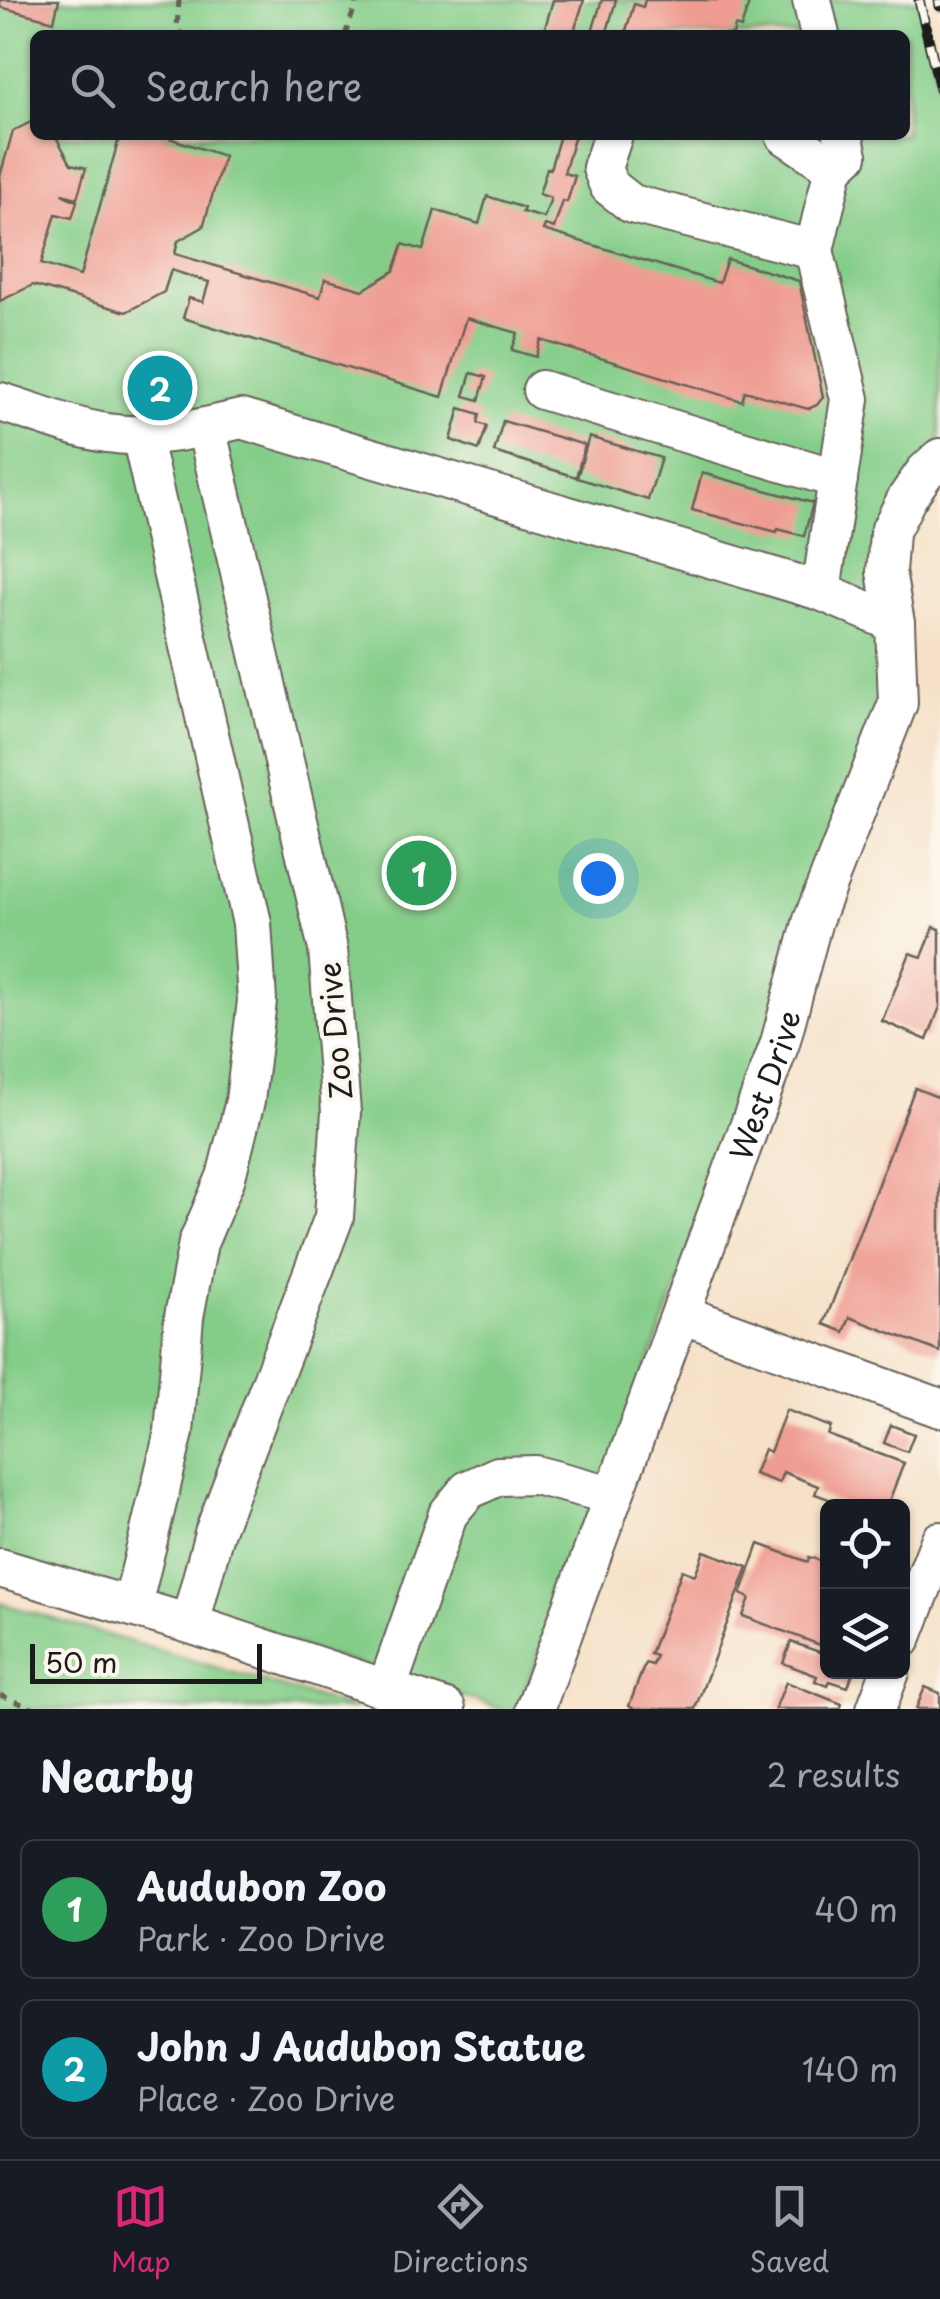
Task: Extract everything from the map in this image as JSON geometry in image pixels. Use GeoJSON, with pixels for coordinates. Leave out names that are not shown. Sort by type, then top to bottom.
{"type":"FeatureCollection","features":[{"type":"Feature","properties":{"kind":"street"},"geometry":{"type":"LineString","coordinates":[[812,0],[819,30]]}},
{"type":"Feature","properties":{"kind":"street"},"geometry":{"type":"LineString","coordinates":[[611,140],[602,168],[609,186],[632,204],[814,250]]}},
{"type":"Feature","properties":{"kind":"street"},"geometry":{"type":"LineString","coordinates":[[801,140],[842,153],[814,250],[850,399],[820,591]]}},
{"type":"Feature","properties":{"kind":"street"},"geometry":{"type":"LineString","coordinates":[[542,390],[838,479]]}},
{"type":"Feature","properties":{"kind":"street"},"geometry":{"type":"LineString","coordinates":[[0,402],[106,433],[141,435],[242,419],[820,591],[895,623]]}},
{"type":"Feature","properties":{"kind":"street","name":"Zoo Drive"},"geometry":{"type":"LineString","coordinates":[[190,1624],[214,1533],[334,1217],[341,1112],[328,949],[206,427]]}},
{"type":"Feature","properties":{"kind":"street"},"geometry":{"type":"LineString","coordinates":[[132,1606],[174,1432],[184,1317],[198,1244],[226,1177],[245,1101],[257,1001],[252,923],[141,435]]}},
{"type":"Feature","properties":{"kind":"street","name":"West Drive"},"geometry":{"type":"LineString","coordinates":[[535,1709],[780,1043],[814,920],[898,703],[900,671],[886,572],[889,533],[907,498],[940,458]]}},
{"type":"Feature","properties":{"kind":"street"},"geometry":{"type":"LineString","coordinates":[[681,1314],[940,1408]]}},
{"type":"Feature","properties":{"kind":"street"},"geometry":{"type":"LineString","coordinates":[[387,1688],[448,1514],[468,1490],[498,1476],[535,1474],[612,1495]]}},
{"type":"Feature","properties":{"kind":"street"},"geometry":{"type":"LineString","coordinates":[[910,1618],[940,1541]]}},
{"type":"Feature","properties":{"kind":"street"},"geometry":{"type":"LineString","coordinates":[[0,1568],[190,1624],[446,1709]]}},
{"type":"Feature","properties":{"kind":"street"},"geometry":{"type":"LineString","coordinates":[[876,1709],[887,1679]]}},
{"type":"Feature","properties":{"kind":"path"},"geometry":{"type":"LineString","coordinates":[[178,30],[179,0]]}},
{"type":"Feature","properties":{"kind":"path"},"geometry":{"type":"LineString","coordinates":[[347,30],[357,2],[364,0]]}},
{"type":"Feature","properties":{"kind":"path"},"geometry":{"type":"LineString","coordinates":[[0,1695],[34,1709]]}},
{"type":"Feature","properties":{"kind":"green space"},"geometry":{"type":"Polygon","coordinates":[[[0,0],[919,0],[940,89],[940,459],[889,533],[898,703],[518,1709],[502,1709],[0,1554],[0,0]]]}},
{"type":"Feature","properties":{"kind":"green space"},"geometry":{"type":"Polygon","coordinates":[[[0,1603],[355,1709],[0,1709],[0,1603]]]}},
{"type":"Feature","properties":{"kind":"building"},"geometry":{"type":"Polygon","coordinates":[[[0,0],[59,0],[54,21],[0,7],[0,0]]]}},
{"type":"Feature","properties":{"kind":"building"},"geometry":{"type":"Polygon","coordinates":[[[553,0],[584,0],[575,30],[544,30],[553,0]]]}},
{"type":"Feature","properties":{"kind":"building"},"geometry":{"type":"Polygon","coordinates":[[[602,0],[616,0],[607,30],[593,30],[602,0]]]}},
{"type":"Feature","properties":{"kind":"building"},"geometry":{"type":"Polygon","coordinates":[[[645,0],[750,0],[741,28],[735,26],[734,30],[626,30],[634,4],[643,7],[645,0]]]}},
{"type":"Feature","properties":{"kind":"building"},"geometry":{"type":"Polygon","coordinates":[[[30,122],[30,140],[58,140],[71,164],[86,168],[77,198],[62,194],[77,201],[72,218],[56,214],[41,264],[80,276],[119,140],[175,140],[224,156],[203,227],[178,241],[175,254],[320,297],[325,279],[363,290],[394,271],[403,244],[423,250],[435,210],[479,224],[487,196],[544,218],[551,198],[539,194],[547,168],[550,169],[559,140],[574,140],[564,173],[575,176],[567,202],[563,201],[554,228],[545,225],[543,230],[719,283],[727,259],[799,281],[823,397],[808,409],[745,391],[742,401],[541,340],[536,357],[512,350],[518,333],[466,318],[442,397],[183,318],[189,298],[203,302],[209,282],[171,270],[164,292],[126,312],[33,285],[0,301],[0,176],[13,131],[30,122]]]}},
{"type":"Feature","properties":{"kind":"building"},"geometry":{"type":"Polygon","coordinates":[[[471,373],[486,377],[479,400],[464,396],[471,373]]]}},
{"type":"Feature","properties":{"kind":"building"},"geometry":{"type":"Polygon","coordinates":[[[460,408],[480,414],[478,423],[487,426],[479,450],[451,440],[460,408]]]}},
{"type":"Feature","properties":{"kind":"building"},"geometry":{"type":"Polygon","coordinates":[[[503,421],[585,445],[576,477],[494,452],[503,421]]]}},
{"type":"Feature","properties":{"kind":"building"},"geometry":{"type":"Polygon","coordinates":[[[589,437],[661,458],[648,500],[577,478],[589,437]]]}},
{"type":"Feature","properties":{"kind":"building"},"geometry":{"type":"Polygon","coordinates":[[[702,473],[813,503],[804,536],[692,510],[702,473]]]}},
{"type":"Feature","properties":{"kind":"building"},"geometry":{"type":"Polygon","coordinates":[[[934,927],[940,929],[940,1007],[927,1040],[882,1021],[910,953],[922,957],[934,927]]]}},
{"type":"Feature","properties":{"kind":"building"},"geometry":{"type":"Polygon","coordinates":[[[915,1088],[940,1098],[940,1352],[850,1317],[844,1332],[824,1324],[915,1088]]]}},
{"type":"Feature","properties":{"kind":"building"},"geometry":{"type":"Polygon","coordinates":[[[786,1410],[831,1427],[828,1435],[904,1463],[890,1499],[829,1499],[815,1494],[818,1486],[783,1472],[779,1483],[754,1474],[764,1449],[770,1452],[786,1410]]]}},
{"type":"Feature","properties":{"kind":"building"},"geometry":{"type":"Polygon","coordinates":[[[891,1425],[914,1434],[907,1452],[884,1443],[891,1425]]]}},
{"type":"Feature","properties":{"kind":"building"},"geometry":{"type":"Polygon","coordinates":[[[759,1544],[808,1562],[809,1557],[820,1560],[820,1645],[743,1616],[750,1598],[741,1594],[759,1544]]]}},
{"type":"Feature","properties":{"kind":"building"},"geometry":{"type":"Polygon","coordinates":[[[704,1551],[748,1567],[695,1709],[635,1709],[629,1706],[645,1663],[652,1665],[656,1656],[650,1654],[682,1570],[695,1575],[704,1551]]]}},
{"type":"Feature","properties":{"kind":"building"},"geometry":{"type":"Polygon","coordinates":[[[791,1642],[820,1652],[820,1679],[851,1679],[848,1687],[830,1681],[828,1686],[815,1681],[817,1676],[783,1663],[791,1642]]]}},
{"type":"Feature","properties":{"kind":"building"},"geometry":{"type":"Polygon","coordinates":[[[786,1682],[842,1704],[840,1709],[775,1709],[786,1682]]]}},
{"type":"Feature","properties":{"kind":"building"},"geometry":{"type":"Polygon","coordinates":[[[925,1687],[940,1693],[940,1709],[916,1709],[925,1687]]]}},
{"type":"Feature","properties":{"kind":"railway"},"geometry":{"type":"LineString","coordinates":[[919,0],[940,89]]}},
{"type":"Feature","properties":{"kind":"railway"},"geometry":{"type":"LineString","coordinates":[[939,0],[940,6]]}},
{"type":"Feature","properties":{"kind":"place","name":"John J Audubon Statue"},"geometry":{"type":"Point","coordinates":[160,388]}},
{"type":"Feature","properties":{"kind":"place","name":"Audubon Zoo"},"geometry":{"type":"Point","coordinates":[419,873]}}]}
